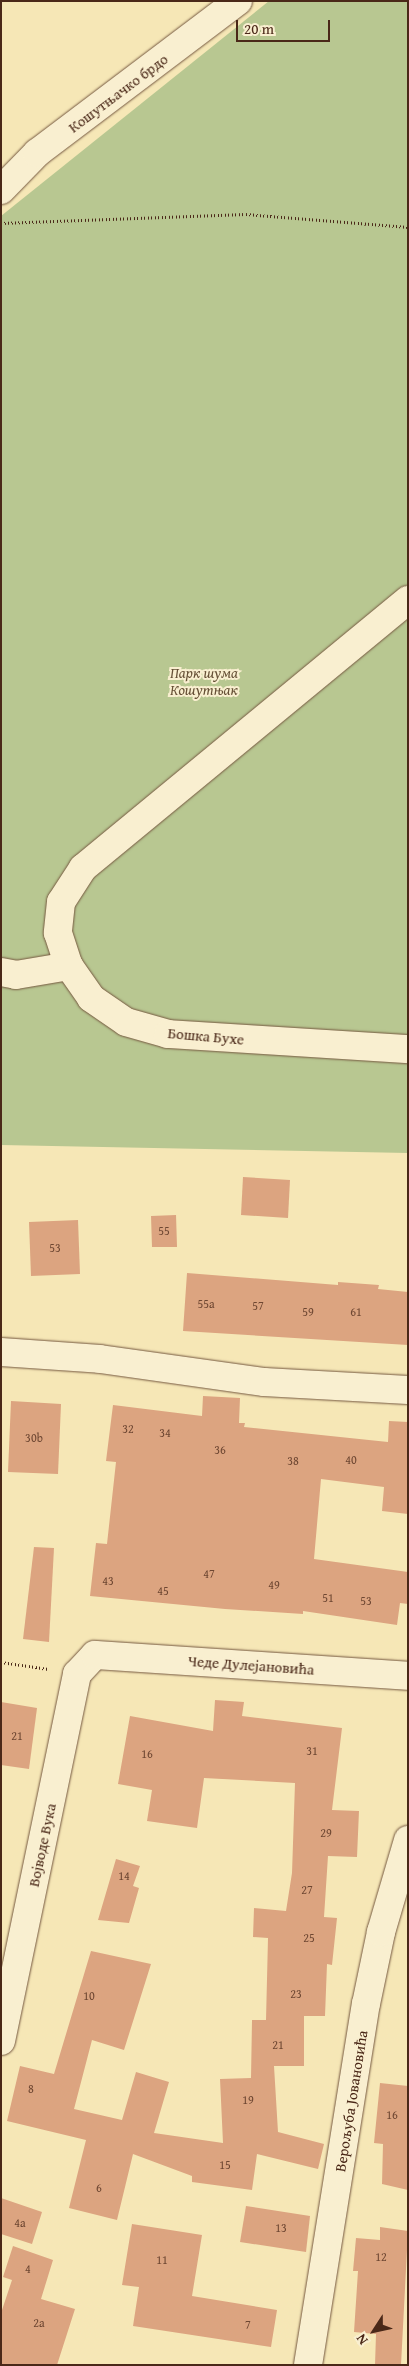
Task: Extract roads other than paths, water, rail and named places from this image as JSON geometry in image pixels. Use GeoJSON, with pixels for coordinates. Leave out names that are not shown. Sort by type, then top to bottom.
{"type":"FeatureCollection","features":[{"type":"Feature","properties":{"kind":"street","name":"Кошутњачко брдо"},"geometry":{"type":"LineString","coordinates":[[1,190],[37,153],[238,1]]}},
{"type":"Feature","properties":{"kind":"street","name":"Бошка Бухе"},"geometry":{"type":"LineString","coordinates":[[408,600],[83,868],[61,902],[58,933],[69,966],[91,998],[126,1022],[168,1034],[408,1049]]}},
{"type":"Feature","properties":{"kind":"street"},"geometry":{"type":"LineString","coordinates":[[1,972],[16,975],[69,966]]}},
{"type":"Feature","properties":{"kind":"street"},"geometry":{"type":"LineString","coordinates":[[1,1352],[100,1359],[264,1382],[408,1390]]}},
{"type":"Feature","properties":{"kind":"street","name":"Чеде Дулејановића"},"geometry":{"type":"LineString","coordinates":[[86,1664],[408,1676]]}},
{"type":"Feature","properties":{"kind":"street","name":"Војводе Вука"},"geometry":{"type":"LineString","coordinates":[[1,2041],[86,1664]]}},
{"type":"Feature","properties":{"kind":"street","name":"Верољуба Јовановића"},"geometry":{"type":"LineString","coordinates":[[308,2365],[366,2004],[381,1932],[408,1840]]}},
{"type":"Feature","properties":{"kind":"park label","name":"Парк шума Кошутњак"},"geometry":{"type":"Point","coordinates":[204,680]}}]}
